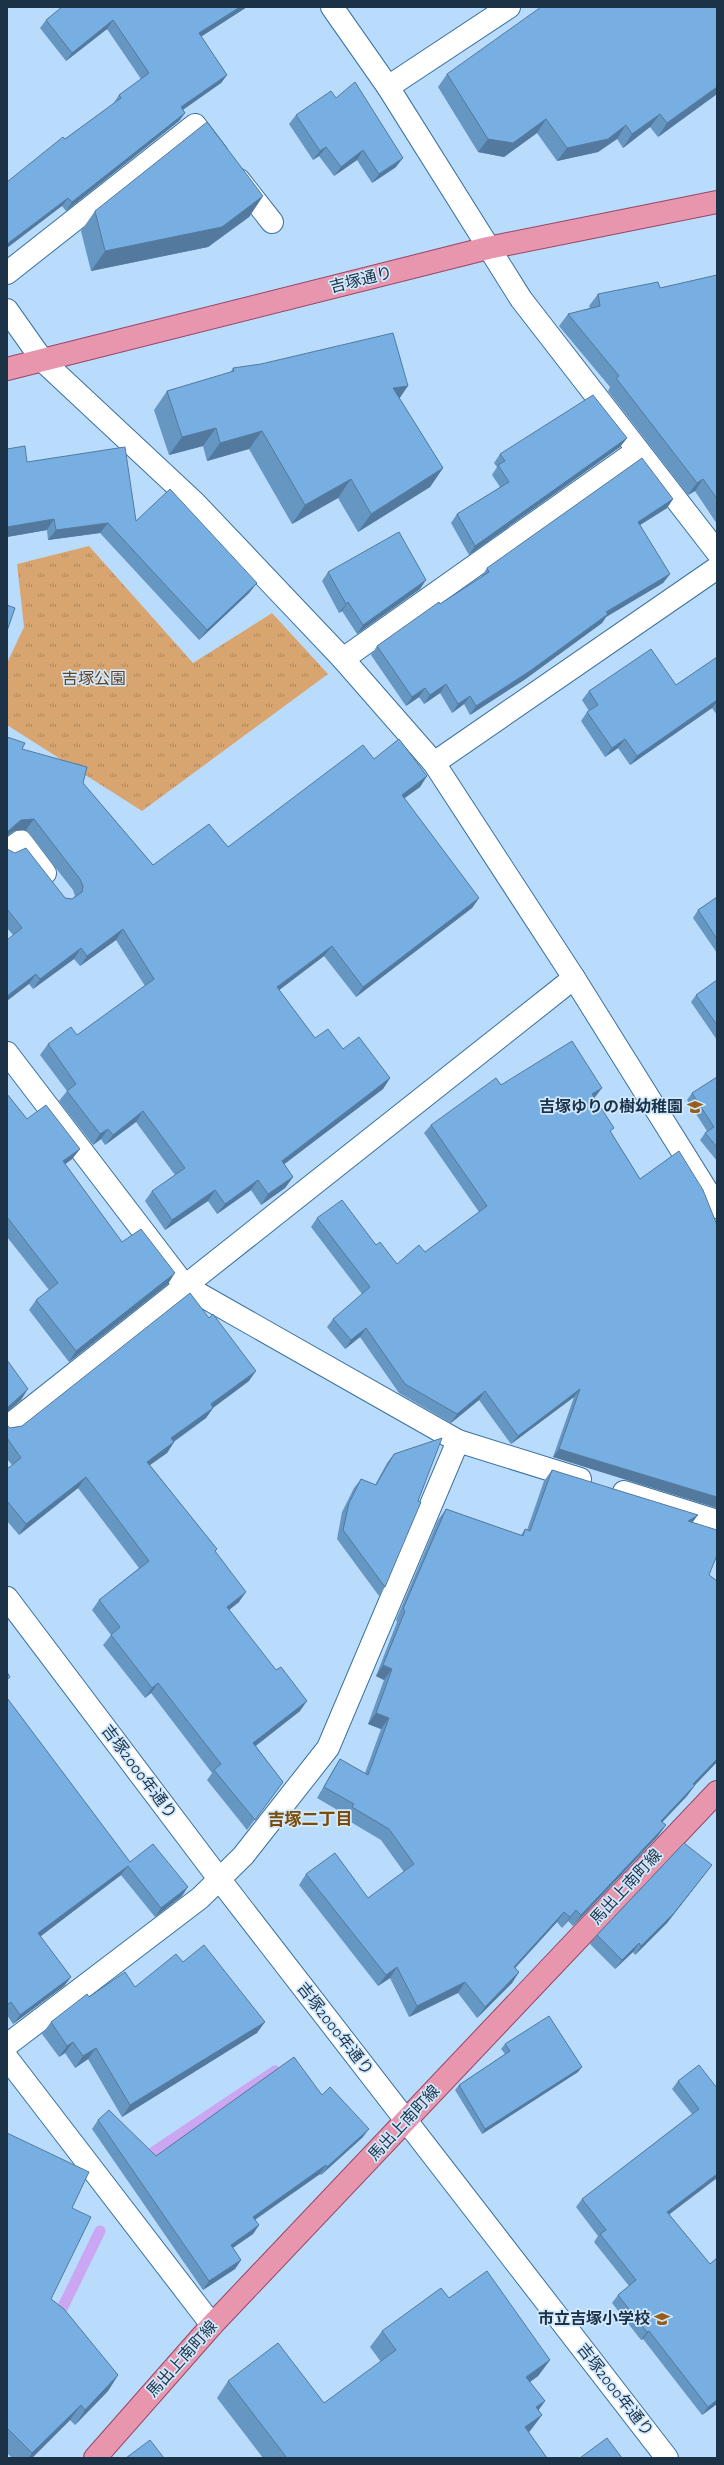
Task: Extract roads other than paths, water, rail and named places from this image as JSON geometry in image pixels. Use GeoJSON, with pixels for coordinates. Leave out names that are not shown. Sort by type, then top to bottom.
{"type":"FeatureCollection","features":[{"type":"Feature","properties":{"kind":"main road","name":"吉塚通り"},"geometry":{"type":"LineString","coordinates":[[7,369],[488,248],[717,202]]}},
{"type":"Feature","properties":{"kind":"main road","name":"馬出上南町線"},"geometry":{"type":"LineString","coordinates":[[95,2458],[212,2325],[717,1792]]}},
{"type":"Feature","properties":{"kind":"street"},"geometry":{"type":"LineString","coordinates":[[332,7],[388,87],[521,299],[717,552]]}},
{"type":"Feature","properties":{"kind":"street"},"geometry":{"type":"LineString","coordinates":[[388,87],[509,7]]}},
{"type":"Feature","properties":{"kind":"street"},"geometry":{"type":"LineString","coordinates":[[7,273],[195,126],[272,222]]}},
{"type":"Feature","properties":{"kind":"street"},"geometry":{"type":"LineString","coordinates":[[7,310],[43,361],[195,503],[343,658],[434,763],[574,978],[717,1207]]}},
{"type":"Feature","properties":{"kind":"street"},"geometry":{"type":"LineString","coordinates":[[343,658],[638,450]]}},
{"type":"Feature","properties":{"kind":"street"},"geometry":{"type":"LineString","coordinates":[[434,763],[717,568]]}},
{"type":"Feature","properties":{"kind":"street"},"geometry":{"type":"LineString","coordinates":[[7,851],[21,841],[58,890]]}},
{"type":"Feature","properties":{"kind":"street"},"geometry":{"type":"LineString","coordinates":[[7,1427],[574,978]]}},
{"type":"Feature","properties":{"kind":"street"},"geometry":{"type":"LineString","coordinates":[[7,1053],[185,1286],[458,1441],[717,1521]]}},
{"type":"Feature","properties":{"kind":"street"},"geometry":{"type":"LineString","coordinates":[[7,2045],[220,1880],[244,1856],[328,1748],[458,1441]]}},
{"type":"Feature","properties":{"kind":"street","name":"吉塚2000年通り"},"geometry":{"type":"LineString","coordinates":[[7,1598],[220,1880],[667,2458]]}},
{"type":"Feature","properties":{"kind":"street"},"geometry":{"type":"LineString","coordinates":[[7,2058],[212,2325]]}},
{"type":"Feature","properties":{"kind":"waterway"},"geometry":{"type":"LineString","coordinates":[[140,2161],[275,2071]]}},
{"type":"Feature","properties":{"kind":"waterway"},"geometry":{"type":"LineString","coordinates":[[56,2321],[100,2231]]}},
{"type":"Feature","properties":{"kind":"place","name":"吉塚ゆりの樹幼稚園"},"geometry":{"type":"Point","coordinates":[695,1107]}},
{"type":"Feature","properties":{"kind":"place","name":"市立吉塚小学校"},"geometry":{"type":"Point","coordinates":[662,2319]}},
{"type":"Feature","properties":{"kind":"district","name":"吉塚二丁目"},"geometry":{"type":"Point","coordinates":[310,1819]}},
{"type":"Feature","properties":{"kind":"park label","name":"吉塚公園"},"geometry":{"type":"Point","coordinates":[94,679]}}]}
